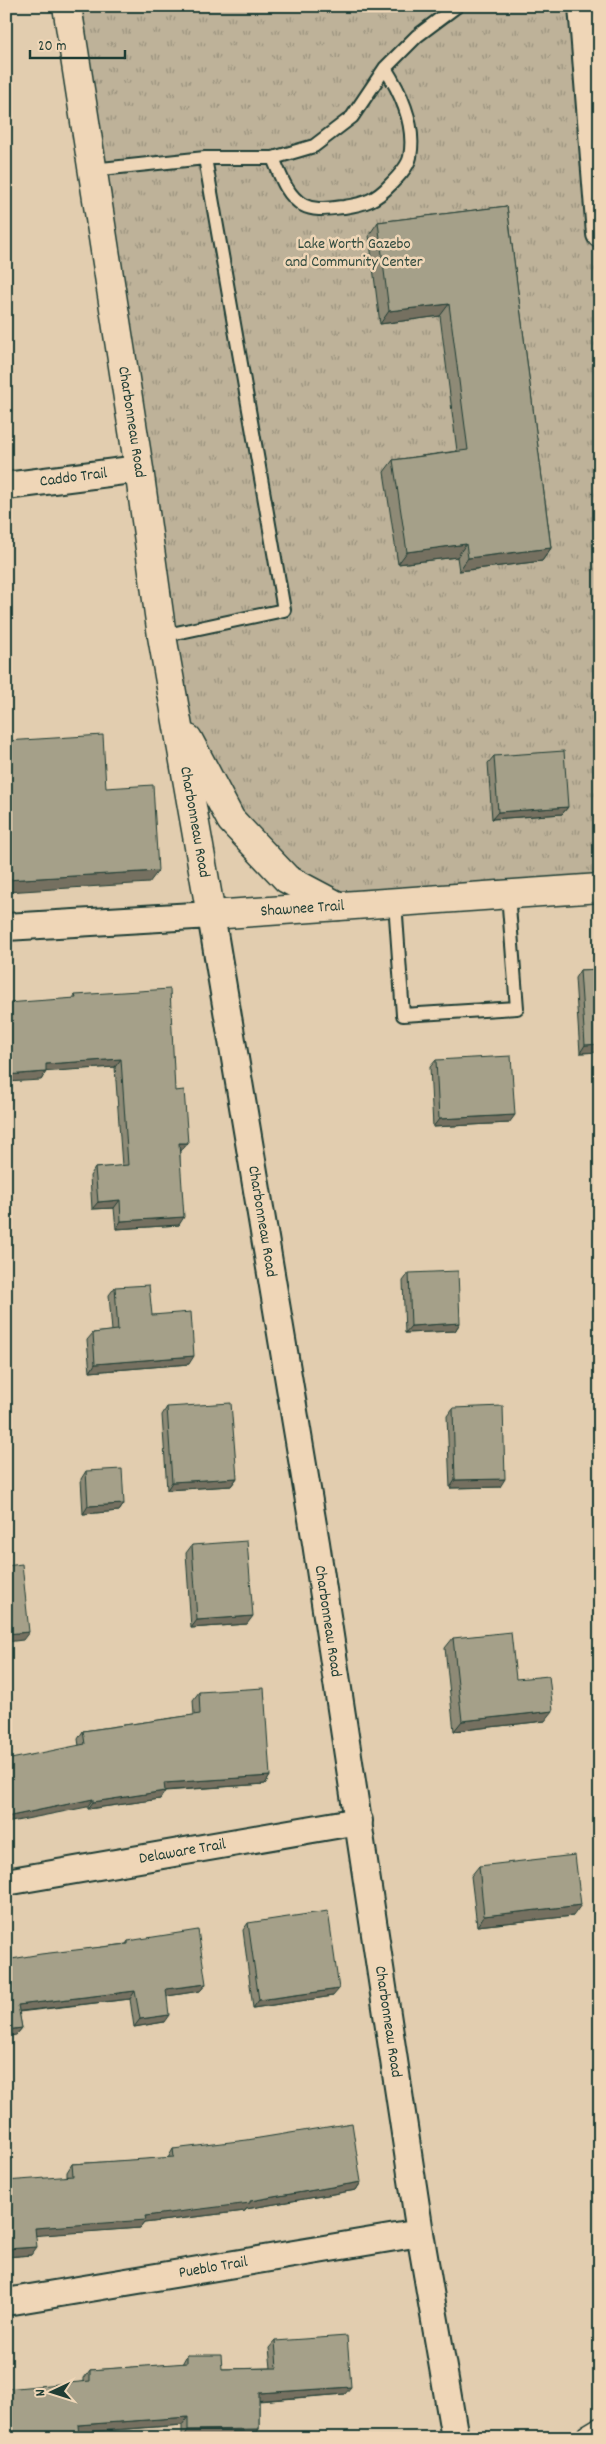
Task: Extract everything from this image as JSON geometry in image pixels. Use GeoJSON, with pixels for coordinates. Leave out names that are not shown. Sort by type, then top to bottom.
{"type":"FeatureCollection","features":[{"type":"Feature","properties":{"kind":"street","name":"Charbonneau Road"},"geometry":{"type":"LineString","coordinates":[[67,6],[139,469],[162,636],[211,915],[316,1543],[420,2233],[455,2438]]}},
{"type":"Feature","properties":{"kind":"street"},"geometry":{"type":"LineString","coordinates":[[582,6],[600,234]]}},
{"type":"Feature","properties":{"kind":"street","name":"Caddo Trail"},"geometry":{"type":"LineString","coordinates":[[6,486],[139,469]]}},
{"type":"Feature","properties":{"kind":"street"},"geometry":{"type":"LineString","coordinates":[[176,716],[231,820],[287,879],[338,906]]}},
{"type":"Feature","properties":{"kind":"street","name":"Shawnee Trail"},"geometry":{"type":"LineString","coordinates":[[6,927],[600,888]]}},
{"type":"Feature","properties":{"kind":"street","name":"Delaware Trail"},"geometry":{"type":"LineString","coordinates":[[6,1882],[359,1821]]}},
{"type":"Feature","properties":{"kind":"street","name":"Pueblo Trail"},"geometry":{"type":"LineString","coordinates":[[6,2302],[420,2233]]}},
{"type":"Feature","properties":{"kind":"street"},"geometry":{"type":"LineString","coordinates":[[590,2438],[600,2432]]}},
{"type":"Feature","properties":{"kind":"lane"},"geometry":{"type":"LineString","coordinates":[[92,170],[205,158],[273,158],[314,146],[352,117],[385,68],[417,36],[457,6]]}},
{"type":"Feature","properties":{"kind":"lane"},"geometry":{"type":"LineString","coordinates":[[273,158],[286,188],[303,204],[319,210],[376,200],[399,177],[410,158],[409,122],[399,90],[385,68]]}},
{"type":"Feature","properties":{"kind":"lane"},"geometry":{"type":"LineString","coordinates":[[162,636],[284,610],[205,158]]}},
{"type":"Feature","properties":{"kind":"lane"},"geometry":{"type":"LineString","coordinates":[[395,902],[403,1015],[517,1008],[508,894]]}},
{"type":"Feature","properties":{"kind":"green space","name":"Lake Worth Gazebo and Community Center"},"geometry":{"type":"Polygon","coordinates":[[[67,6],[583,6],[600,210],[600,888],[338,906],[259,849],[176,716],[67,6]]]}},
{"type":"Feature","properties":{"kind":"building"},"geometry":{"type":"Polygon","coordinates":[[[507,206],[551,548],[468,558],[466,544],[407,552],[393,460],[468,450],[449,304],[389,311],[378,222],[507,206]]]}},
{"type":"Feature","properties":{"kind":"building"},"geometry":{"type":"Polygon","coordinates":[[[103,735],[106,788],[153,785],[158,871],[6,880],[6,741],[103,735]]]}},
{"type":"Feature","properties":{"kind":"building"},"geometry":{"type":"Polygon","coordinates":[[[564,751],[568,807],[498,812],[494,756],[564,751]]]}},
{"type":"Feature","properties":{"kind":"building"},"geometry":{"type":"Polygon","coordinates":[[[600,969],[600,1044],[585,1045],[580,970],[600,969]]]}},
{"type":"Feature","properties":{"kind":"building"},"geometry":{"type":"Polygon","coordinates":[[[170,989],[175,1091],[184,1090],[188,1143],[179,1143],[184,1217],[121,1221],[120,1200],[98,1202],[95,1168],[128,1165],[121,1059],[46,1064],[46,1072],[6,1075],[6,1003],[76,998],[75,995],[170,989]]]}},
{"type":"Feature","properties":{"kind":"building"},"geometry":{"type":"Polygon","coordinates":[[[511,1056],[515,1115],[439,1119],[436,1060],[511,1056]]]}},
{"type":"Feature","properties":{"kind":"building"},"geometry":{"type":"Polygon","coordinates":[[[458,1271],[460,1323],[411,1326],[409,1273],[458,1271]]]}},
{"type":"Feature","properties":{"kind":"building"},"geometry":{"type":"Polygon","coordinates":[[[149,1285],[152,1315],[191,1312],[194,1356],[95,1364],[93,1333],[118,1330],[115,1287],[149,1285]]]}},
{"type":"Feature","properties":{"kind":"building"},"geometry":{"type":"Polygon","coordinates":[[[231,1403],[237,1478],[172,1482],[167,1407],[231,1403]]]}},
{"type":"Feature","properties":{"kind":"building"},"geometry":{"type":"Polygon","coordinates":[[[503,1406],[505,1479],[455,1480],[453,1408],[503,1406]]]}},
{"type":"Feature","properties":{"kind":"building"},"geometry":{"type":"Polygon","coordinates":[[[122,1469],[124,1504],[88,1506],[86,1471],[122,1469]]]}},
{"type":"Feature","properties":{"kind":"building"},"geometry":{"type":"Polygon","coordinates":[[[247,1541],[253,1616],[197,1620],[192,1545],[247,1541]]]}},
{"type":"Feature","properties":{"kind":"building"},"geometry":{"type":"Polygon","coordinates":[[[22,1564],[29,1632],[6,1634],[6,1566],[22,1564]]]}},
{"type":"Feature","properties":{"kind":"building"},"geometry":{"type":"Polygon","coordinates":[[[511,1632],[516,1679],[549,1676],[553,1711],[462,1721],[453,1638],[511,1632]]]}},
{"type":"Feature","properties":{"kind":"building"},"geometry":{"type":"Polygon","coordinates":[[[264,1688],[270,1776],[164,1783],[165,1791],[93,1802],[93,1799],[6,1817],[6,1760],[85,1744],[83,1731],[200,1714],[199,1692],[264,1688]]]}},
{"type":"Feature","properties":{"kind":"building"},"geometry":{"type":"Polygon","coordinates":[[[575,1855],[581,1905],[484,1916],[479,1866],[575,1855]]]}},
{"type":"Feature","properties":{"kind":"building"},"geometry":{"type":"Polygon","coordinates":[[[328,1911],[339,1989],[259,2000],[248,1923],[328,1911]]]}},
{"type":"Feature","properties":{"kind":"building"},"geometry":{"type":"Polygon","coordinates":[[[198,1930],[206,1984],[166,1989],[169,2015],[140,2019],[135,1991],[18,2005],[22,2028],[6,2030],[6,1960],[128,1944],[128,1941],[198,1930]]]}},
{"type":"Feature","properties":{"kind":"building"},"geometry":{"type":"Polygon","coordinates":[[[352,2123],[361,2182],[250,2201],[250,2203],[145,2216],[146,2220],[35,2228],[37,2247],[6,2249],[6,2181],[73,2176],[72,2164],[174,2157],[173,2149],[247,2140],[352,2123]]]}},
{"type":"Feature","properties":{"kind":"building"},"geometry":{"type":"Polygon","coordinates":[[[347,2336],[351,2387],[259,2393],[259,2429],[188,2430],[188,2417],[78,2425],[79,2438],[6,2438],[6,2389],[90,2381],[90,2370],[187,2363],[187,2355],[221,2355],[222,2369],[277,2368],[275,2341],[347,2336]]]}}]}
